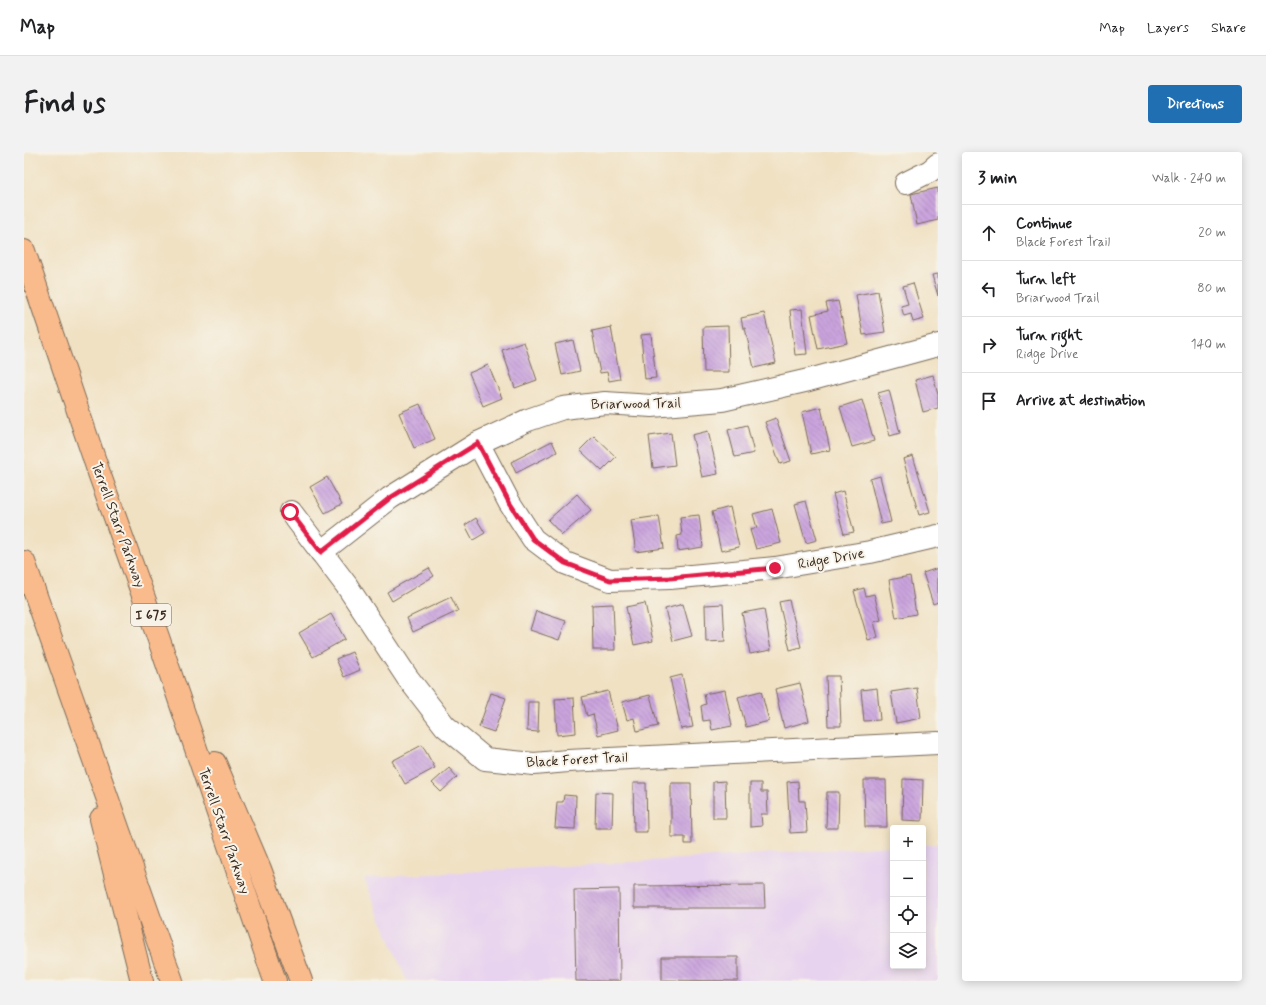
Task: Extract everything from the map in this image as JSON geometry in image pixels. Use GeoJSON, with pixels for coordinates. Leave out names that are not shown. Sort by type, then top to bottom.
{"type":"FeatureCollection","features":[{"type":"Feature","properties":{"kind":"highway","name":"Terrell Starr Parkway"},"geometry":{"type":"LineString","coordinates":[[24,251],[98,473],[158,637],[274,981]]}},
{"type":"Feature","properties":{"kind":"highway"},"geometry":{"type":"LineString","coordinates":[[24,562],[172,981]]}},
{"type":"Feature","properties":{"kind":"highway"},"geometry":{"type":"LineString","coordinates":[[158,637],[260,870],[301,981]]}},
{"type":"Feature","properties":{"kind":"highway"},"geometry":{"type":"LineString","coordinates":[[69,692],[142,981]]}},
{"type":"Feature","properties":{"kind":"street"},"geometry":{"type":"LineString","coordinates":[[906,183],[930,171],[938,164]]}},
{"type":"Feature","properties":{"kind":"street","name":"Briarwood Trail"},"geometry":{"type":"LineString","coordinates":[[321,552],[390,498],[478,443],[528,420],[563,408],[605,403],[652,406],[722,400],[809,380],[938,345]]}},
{"type":"Feature","properties":{"kind":"street","name":"Ridge Drive"},"geometry":{"type":"LineString","coordinates":[[478,443],[509,502],[533,539],[565,563],[610,580],[670,578],[775,568],[870,552],[938,536]]}},
{"type":"Feature","properties":{"kind":"street","name":"Black Forest Trail"},"geometry":{"type":"LineString","coordinates":[[290,512],[347,586],[407,677],[445,726],[485,759],[534,764],[568,760],[938,743]]}},
{"type":"Feature","properties":{"kind":"shaded area"},"geometry":{"type":"Polygon","coordinates":[[[938,844],[938,981],[407,981],[364,878],[890,846],[890,969],[926,969],[926,845],[938,844]]]}},
{"type":"Feature","properties":{"kind":"building"},"geometry":{"type":"Polygon","coordinates":[[[938,188],[938,220],[917,225],[911,194],[938,188]]]}},
{"type":"Feature","properties":{"kind":"building"},"geometry":{"type":"Polygon","coordinates":[[[938,274],[938,296],[932,275],[938,274]]]}},
{"type":"Feature","properties":{"kind":"building"},"geometry":{"type":"Polygon","coordinates":[[[913,283],[924,319],[913,322],[911,314],[904,316],[901,306],[908,304],[903,286],[913,283]]]}},
{"type":"Feature","properties":{"kind":"building"},"geometry":{"type":"Polygon","coordinates":[[[878,291],[885,332],[863,335],[856,295],[878,291]]]}},
{"type":"Feature","properties":{"kind":"building"},"geometry":{"type":"Polygon","coordinates":[[[838,301],[847,343],[818,349],[811,315],[828,311],[826,303],[838,301]]]}},
{"type":"Feature","properties":{"kind":"building"},"geometry":{"type":"Polygon","coordinates":[[[802,309],[807,354],[795,355],[790,310],[802,309]]]}},
{"type":"Feature","properties":{"kind":"building"},"geometry":{"type":"Polygon","coordinates":[[[764,313],[776,363],[754,368],[745,328],[743,328],[741,318],[764,313]]]}},
{"type":"Feature","properties":{"kind":"building"},"geometry":{"type":"Polygon","coordinates":[[[728,326],[729,372],[704,372],[703,327],[728,326]]]}},
{"type":"Feature","properties":{"kind":"building"},"geometry":{"type":"Polygon","coordinates":[[[611,327],[620,379],[609,381],[607,372],[600,373],[592,331],[611,327]]]}},
{"type":"Feature","properties":{"kind":"building"},"geometry":{"type":"Polygon","coordinates":[[[651,334],[656,378],[645,379],[641,335],[651,334]]]}},
{"type":"Feature","properties":{"kind":"building"},"geometry":{"type":"Polygon","coordinates":[[[573,340],[580,371],[562,375],[555,344],[573,340]]]}},
{"type":"Feature","properties":{"kind":"building"},"geometry":{"type":"Polygon","coordinates":[[[524,342],[537,380],[515,388],[502,350],[524,342]]]}},
{"type":"Feature","properties":{"kind":"building"},"geometry":{"type":"Polygon","coordinates":[[[488,365],[502,398],[483,406],[469,373],[488,365]]]}},
{"type":"Feature","properties":{"kind":"building"},"geometry":{"type":"Polygon","coordinates":[[[933,375],[938,395],[938,408],[923,412],[915,380],[933,375]]]}},
{"type":"Feature","properties":{"kind":"building"},"geometry":{"type":"Polygon","coordinates":[[[889,390],[900,433],[890,436],[878,393],[889,390]]]}},
{"type":"Feature","properties":{"kind":"building"},"geometry":{"type":"Polygon","coordinates":[[[862,400],[874,441],[852,447],[840,407],[862,400]]]}},
{"type":"Feature","properties":{"kind":"building"},"geometry":{"type":"Polygon","coordinates":[[[420,404],[435,439],[414,448],[399,413],[420,404]]]}},
{"type":"Feature","properties":{"kind":"building"},"geometry":{"type":"Polygon","coordinates":[[[821,407],[830,450],[811,454],[802,412],[821,407]]]}},
{"type":"Feature","properties":{"kind":"building"},"geometry":{"type":"Polygon","coordinates":[[[776,418],[791,461],[780,464],[765,422],[776,418]]]}},
{"type":"Feature","properties":{"kind":"building"},"geometry":{"type":"Polygon","coordinates":[[[747,425],[754,453],[735,457],[728,430],[747,425]]]}},
{"type":"Feature","properties":{"kind":"building"},"geometry":{"type":"Polygon","coordinates":[[[708,431],[718,474],[702,477],[692,435],[708,431]]]}},
{"type":"Feature","properties":{"kind":"building"},"geometry":{"type":"Polygon","coordinates":[[[671,433],[675,465],[653,468],[649,436],[671,433]]]}},
{"type":"Feature","properties":{"kind":"building"},"geometry":{"type":"Polygon","coordinates":[[[594,436],[616,457],[602,471],[580,450],[594,436]]]}},
{"type":"Feature","properties":{"kind":"building"},"geometry":{"type":"Polygon","coordinates":[[[552,441],[557,452],[516,473],[511,462],[552,441]]]}},
{"type":"Feature","properties":{"kind":"building"},"geometry":{"type":"Polygon","coordinates":[[[913,456],[930,512],[919,515],[903,459],[913,456]]]}},
{"type":"Feature","properties":{"kind":"building"},"geometry":{"type":"Polygon","coordinates":[[[880,476],[891,522],[881,524],[870,479],[880,476]]]}},
{"type":"Feature","properties":{"kind":"building"},"geometry":{"type":"Polygon","coordinates":[[[327,477],[342,504],[325,513],[310,487],[327,477]]]}},
{"type":"Feature","properties":{"kind":"building"},"geometry":{"type":"Polygon","coordinates":[[[843,491],[854,532],[844,534],[833,494],[843,491]]]}},
{"type":"Feature","properties":{"kind":"building"},"geometry":{"type":"Polygon","coordinates":[[[577,494],[591,510],[562,535],[548,520],[577,494]]]}},
{"type":"Feature","properties":{"kind":"building"},"geometry":{"type":"Polygon","coordinates":[[[806,501],[817,540],[806,543],[795,504],[806,501]]]}},
{"type":"Feature","properties":{"kind":"building"},"geometry":{"type":"Polygon","coordinates":[[[730,507],[739,547],[721,551],[712,512],[730,507]]]}},
{"type":"Feature","properties":{"kind":"building"},"geometry":{"type":"Polygon","coordinates":[[[772,509],[781,543],[756,549],[750,530],[757,528],[753,514],[772,509]]]}},
{"type":"Feature","properties":{"kind":"building"},"geometry":{"type":"Polygon","coordinates":[[[699,515],[703,547],[678,551],[677,536],[682,535],[680,517],[699,515]]]}},
{"type":"Feature","properties":{"kind":"building"},"geometry":{"type":"Polygon","coordinates":[[[659,516],[664,548],[636,552],[631,520],[659,516]]]}},
{"type":"Feature","properties":{"kind":"building"},"geometry":{"type":"Polygon","coordinates":[[[476,518],[485,533],[473,540],[465,525],[476,518]]]}},
{"type":"Feature","properties":{"kind":"building"},"geometry":{"type":"Polygon","coordinates":[[[429,568],[434,576],[392,601],[387,592],[429,568]]]}},
{"type":"Feature","properties":{"kind":"building"},"geometry":{"type":"Polygon","coordinates":[[[938,568],[938,602],[933,604],[923,573],[938,568]]]}},
{"type":"Feature","properties":{"kind":"building"},"geometry":{"type":"Polygon","coordinates":[[[910,576],[916,614],[896,618],[889,580],[910,576]]]}},
{"type":"Feature","properties":{"kind":"building"},"geometry":{"type":"Polygon","coordinates":[[[864,588],[866,596],[874,594],[881,620],[874,622],[878,637],[868,640],[854,591],[864,588]]]}},
{"type":"Feature","properties":{"kind":"building"},"geometry":{"type":"Polygon","coordinates":[[[451,597],[458,611],[413,632],[407,618],[451,597]]]}},
{"type":"Feature","properties":{"kind":"building"},"geometry":{"type":"Polygon","coordinates":[[[789,600],[801,647],[790,650],[779,602],[789,600]]]}},
{"type":"Feature","properties":{"kind":"building"},"geometry":{"type":"Polygon","coordinates":[[[645,603],[653,641],[634,645],[626,607],[645,603]]]}},
{"type":"Feature","properties":{"kind":"building"},"geometry":{"type":"Polygon","coordinates":[[[613,604],[615,650],[593,650],[592,605],[613,604]]]}},
{"type":"Feature","properties":{"kind":"building"},"geometry":{"type":"Polygon","coordinates":[[[683,604],[692,636],[673,641],[665,609],[683,604]]]}},
{"type":"Feature","properties":{"kind":"building"},"geometry":{"type":"Polygon","coordinates":[[[723,604],[725,641],[706,642],[705,605],[723,604]]]}},
{"type":"Feature","properties":{"kind":"building"},"geometry":{"type":"Polygon","coordinates":[[[764,609],[771,650],[750,654],[742,613],[764,609]]]}},
{"type":"Feature","properties":{"kind":"building"},"geometry":{"type":"Polygon","coordinates":[[[536,611],[566,621],[559,640],[530,630],[536,611]]]}},
{"type":"Feature","properties":{"kind":"building"},"geometry":{"type":"Polygon","coordinates":[[[331,614],[345,639],[313,657],[299,633],[331,614]]]}},
{"type":"Feature","properties":{"kind":"building"},"geometry":{"type":"Polygon","coordinates":[[[352,652],[360,670],[344,677],[336,659],[352,652]]]}},
{"type":"Feature","properties":{"kind":"building"},"geometry":{"type":"Polygon","coordinates":[[[682,675],[693,727],[681,729],[670,678],[682,675]]]}},
{"type":"Feature","properties":{"kind":"building"},"geometry":{"type":"Polygon","coordinates":[[[826,676],[839,676],[841,726],[828,726],[826,676]]]}},
{"type":"Feature","properties":{"kind":"building"},"geometry":{"type":"Polygon","coordinates":[[[800,683],[809,721],[784,728],[775,689],[800,683]]]}},
{"type":"Feature","properties":{"kind":"building"},"geometry":{"type":"Polygon","coordinates":[[[877,688],[880,720],[864,721],[861,690],[877,688]]]}},
{"type":"Feature","properties":{"kind":"building"},"geometry":{"type":"Polygon","coordinates":[[[917,688],[921,718],[896,723],[891,692],[917,688]]]}},
{"type":"Feature","properties":{"kind":"building"},"geometry":{"type":"Polygon","coordinates":[[[725,690],[732,726],[712,730],[710,720],[703,721],[701,706],[706,704],[704,694],[725,690]]]}},
{"type":"Feature","properties":{"kind":"building"},"geometry":{"type":"Polygon","coordinates":[[[608,691],[618,730],[598,735],[593,714],[587,716],[582,697],[608,691]]]}},
{"type":"Feature","properties":{"kind":"building"},"geometry":{"type":"Polygon","coordinates":[[[761,691],[769,721],[746,727],[738,697],[761,691]]]}},
{"type":"Feature","properties":{"kind":"building"},"geometry":{"type":"Polygon","coordinates":[[[491,693],[506,698],[494,732],[479,727],[491,693]]]}},
{"type":"Feature","properties":{"kind":"building"},"geometry":{"type":"Polygon","coordinates":[[[650,695],[658,726],[637,731],[634,718],[627,720],[622,702],[650,695]]]}},
{"type":"Feature","properties":{"kind":"building"},"geometry":{"type":"Polygon","coordinates":[[[574,698],[576,733],[557,735],[555,699],[574,698]]]}},
{"type":"Feature","properties":{"kind":"building"},"geometry":{"type":"Polygon","coordinates":[[[528,702],[539,702],[538,732],[527,731],[528,702]]]}},
{"type":"Feature","properties":{"kind":"building"},"geometry":{"type":"Polygon","coordinates":[[[422,745],[435,768],[405,784],[392,761],[422,745]]]}},
{"type":"Feature","properties":{"kind":"building"},"geometry":{"type":"Polygon","coordinates":[[[449,768],[457,777],[441,792],[432,783],[449,768]]]}},
{"type":"Feature","properties":{"kind":"building"},"geometry":{"type":"Polygon","coordinates":[[[903,779],[923,780],[922,821],[902,820],[903,779]]]}},
{"type":"Feature","properties":{"kind":"building"},"geometry":{"type":"Polygon","coordinates":[[[864,780],[886,780],[887,827],[865,827],[864,780]]]}},
{"type":"Feature","properties":{"kind":"building"},"geometry":{"type":"Polygon","coordinates":[[[725,781],[726,818],[713,818],[713,782],[725,781]]]}},
{"type":"Feature","properties":{"kind":"building"},"geometry":{"type":"Polygon","coordinates":[[[798,781],[799,801],[805,801],[807,832],[790,833],[787,782],[798,781]]]}},
{"type":"Feature","properties":{"kind":"building"},"geometry":{"type":"Polygon","coordinates":[[[633,783],[646,783],[647,832],[634,832],[633,783]]]}},
{"type":"Feature","properties":{"kind":"building"},"geometry":{"type":"Polygon","coordinates":[[[671,783],[691,783],[692,844],[685,844],[685,837],[671,837],[671,783]]]}},
{"type":"Feature","properties":{"kind":"building"},"geometry":{"type":"Polygon","coordinates":[[[750,783],[761,783],[761,792],[767,792],[768,814],[761,814],[762,826],[750,827],[750,783]]]}},
{"type":"Feature","properties":{"kind":"building"},"geometry":{"type":"Polygon","coordinates":[[[596,792],[613,793],[612,828],[595,828],[596,792]]]}},
{"type":"Feature","properties":{"kind":"building"},"geometry":{"type":"Polygon","coordinates":[[[827,792],[839,792],[838,828],[826,828],[827,792]]]}},
{"type":"Feature","properties":{"kind":"building"},"geometry":{"type":"Polygon","coordinates":[[[564,795],[576,796],[575,829],[555,828],[557,802],[563,802],[564,795]]]}},
{"type":"Feature","properties":{"kind":"building"},"geometry":{"type":"Polygon","coordinates":[[[764,885],[765,908],[634,908],[634,886],[764,885]]]}},
{"type":"Feature","properties":{"kind":"building"},"geometry":{"type":"Polygon","coordinates":[[[619,889],[620,981],[576,981],[574,890],[619,889]]]}},
{"type":"Feature","properties":{"kind":"building"},"geometry":{"type":"Polygon","coordinates":[[[662,957],[738,957],[738,981],[662,980],[662,957]]]}},
{"type":"Feature","properties":{"kind":"route"},"geometry":{"type":"LineString","coordinates":[[290,512],[321,552],[390,498],[478,443],[509,502],[533,539],[565,563],[610,580],[670,578],[775,568]]}}]}
